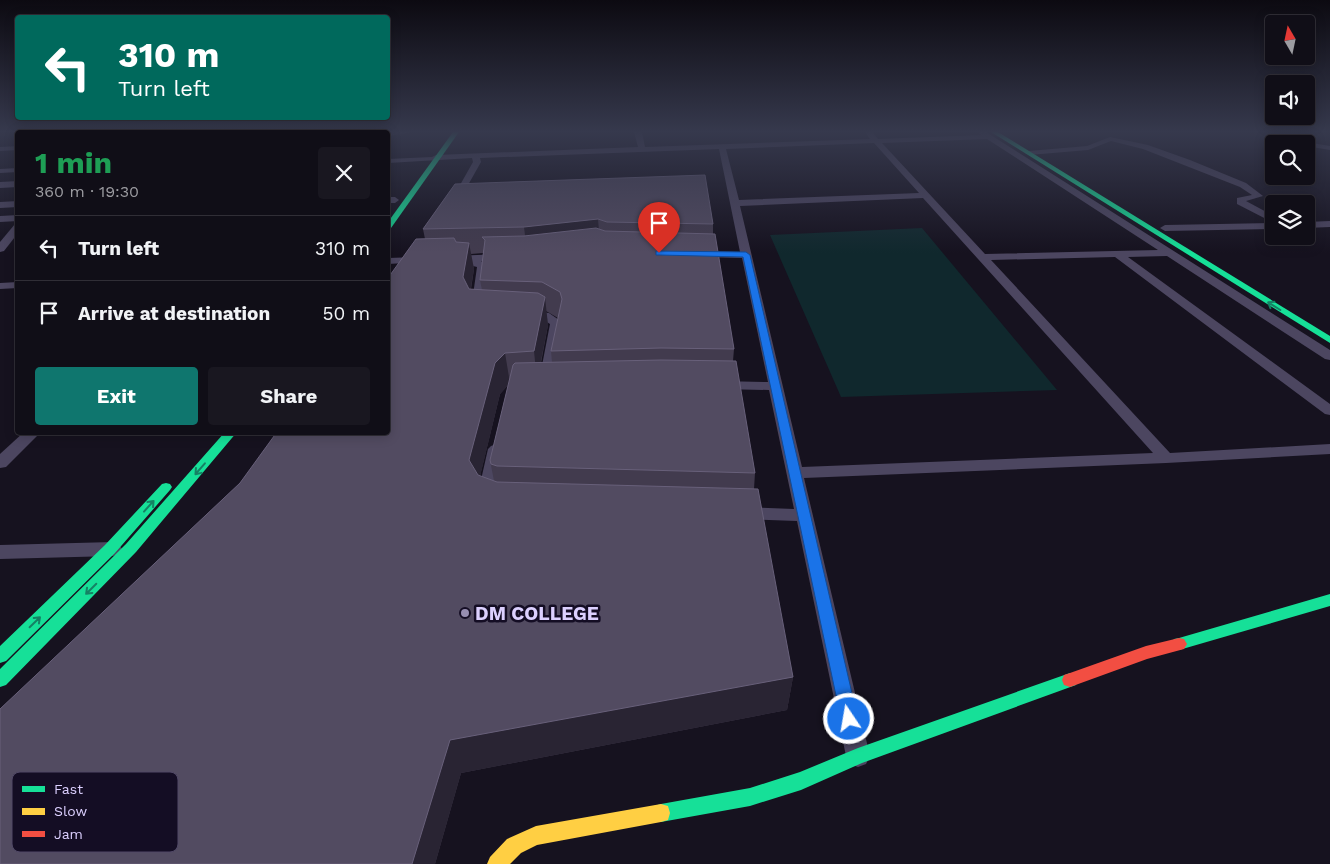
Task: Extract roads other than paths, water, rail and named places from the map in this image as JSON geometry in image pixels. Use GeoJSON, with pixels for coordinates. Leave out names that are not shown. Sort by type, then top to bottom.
{"type":"FeatureCollection","features":[{"type":"Feature","properties":{"kind":"main road"},"geometry":{"type":"LineString","coordinates":[[391,200],[418,172]]}},
{"type":"Feature","properties":{"kind":"main road"},"geometry":{"type":"LineString","coordinates":[[390,223],[423,172]]}},
{"type":"Feature","properties":{"kind":"main road"},"geometry":{"type":"LineString","coordinates":[[1060,172],[1330,340]]}},
{"type":"Feature","properties":{"kind":"main road"},"geometry":{"type":"LineString","coordinates":[[1075,172],[1330,327]]}},
{"type":"Feature","properties":{"kind":"main road"},"geometry":{"type":"LineString","coordinates":[[1298,321],[1317,319]]}},
{"type":"Feature","properties":{"kind":"main road"},"geometry":{"type":"LineString","coordinates":[[0,680],[132,548],[229,435]]}},
{"type":"Feature","properties":{"kind":"main road"},"geometry":{"type":"LineString","coordinates":[[0,656],[110,549],[173,480]]}},
{"type":"Feature","properties":{"kind":"main road"},"geometry":{"type":"LineString","coordinates":[[497,864],[514,846],[536,836],[750,797],[801,781],[858,756],[1146,653],[1330,600]]}},
{"type":"Feature","properties":{"kind":"street"},"geometry":{"type":"LineString","coordinates":[[449,212],[470,172]]}},
{"type":"Feature","properties":{"kind":"street"},"geometry":{"type":"LineString","coordinates":[[728,172],[858,756]]}},
{"type":"Feature","properties":{"kind":"street"},"geometry":{"type":"LineString","coordinates":[[906,172],[1166,458]]}},
{"type":"Feature","properties":{"kind":"street"},"geometry":{"type":"LineString","coordinates":[[1046,172],[1167,253],[1330,356]]}},
{"type":"Feature","properties":{"kind":"street"},"geometry":{"type":"LineString","coordinates":[[1211,172],[1244,185],[1259,196],[1240,200],[1240,202],[1265,215]]}},
{"type":"Feature","properties":{"kind":"street"},"geometry":{"type":"LineString","coordinates":[[0,185],[15,184]]}},
{"type":"Feature","properties":{"kind":"street"},"geometry":{"type":"LineString","coordinates":[[735,203],[926,195]]}},
{"type":"Feature","properties":{"kind":"street"},"geometry":{"type":"LineString","coordinates":[[0,205],[15,204]]}},
{"type":"Feature","properties":{"kind":"street"},"geometry":{"type":"LineString","coordinates":[[0,219],[15,218]]}},
{"type":"Feature","properties":{"kind":"street"},"geometry":{"type":"LineString","coordinates":[[1315,225],[1330,224]]}},
{"type":"Feature","properties":{"kind":"street"},"geometry":{"type":"LineString","coordinates":[[1165,228],[1265,226]]}},
{"type":"Feature","properties":{"kind":"street"},"geometry":{"type":"LineString","coordinates":[[0,249],[15,230]]}},
{"type":"Feature","properties":{"kind":"street"},"geometry":{"type":"LineString","coordinates":[[981,257],[1188,253]]}},
{"type":"Feature","properties":{"kind":"street"},"geometry":{"type":"LineString","coordinates":[[690,254],[746,255]]}},
{"type":"Feature","properties":{"kind":"street"},"geometry":{"type":"LineString","coordinates":[[1117,254],[1330,411]]}},
{"type":"Feature","properties":{"kind":"street"},"geometry":{"type":"LineString","coordinates":[[491,314],[478,312],[476,308],[482,266],[480,264],[443,262],[518,256]]}},
{"type":"Feature","properties":{"kind":"street"},"geometry":{"type":"LineString","coordinates":[[390,262],[425,262],[390,266]]}},
{"type":"Feature","properties":{"kind":"street"},"geometry":{"type":"LineString","coordinates":[[0,286],[15,285]]}},
{"type":"Feature","properties":{"kind":"street"},"geometry":{"type":"LineString","coordinates":[[518,314],[545,316],[556,322],[557,327],[537,386],[563,385]]}},
{"type":"Feature","properties":{"kind":"street"},"geometry":{"type":"LineString","coordinates":[[709,385],[776,386]]}},
{"type":"Feature","properties":{"kind":"street"},"geometry":{"type":"LineString","coordinates":[[498,506],[493,505],[488,500],[486,493],[500,430]]}},
{"type":"Feature","properties":{"kind":"street"},"geometry":{"type":"LineString","coordinates":[[0,463],[31,435]]}},
{"type":"Feature","properties":{"kind":"street"},"geometry":{"type":"LineString","coordinates":[[796,473],[1166,458],[1330,449]]}},
{"type":"Feature","properties":{"kind":"street"},"geometry":{"type":"LineString","coordinates":[[727,513],[805,515]]}},
{"type":"Feature","properties":{"kind":"street"},"geometry":{"type":"LineString","coordinates":[[0,552],[132,548]]}},
{"type":"Feature","properties":{"kind":"place","name":"DM COLLEGE"},"geometry":{"type":"Point","coordinates":[465,613]}}]}
